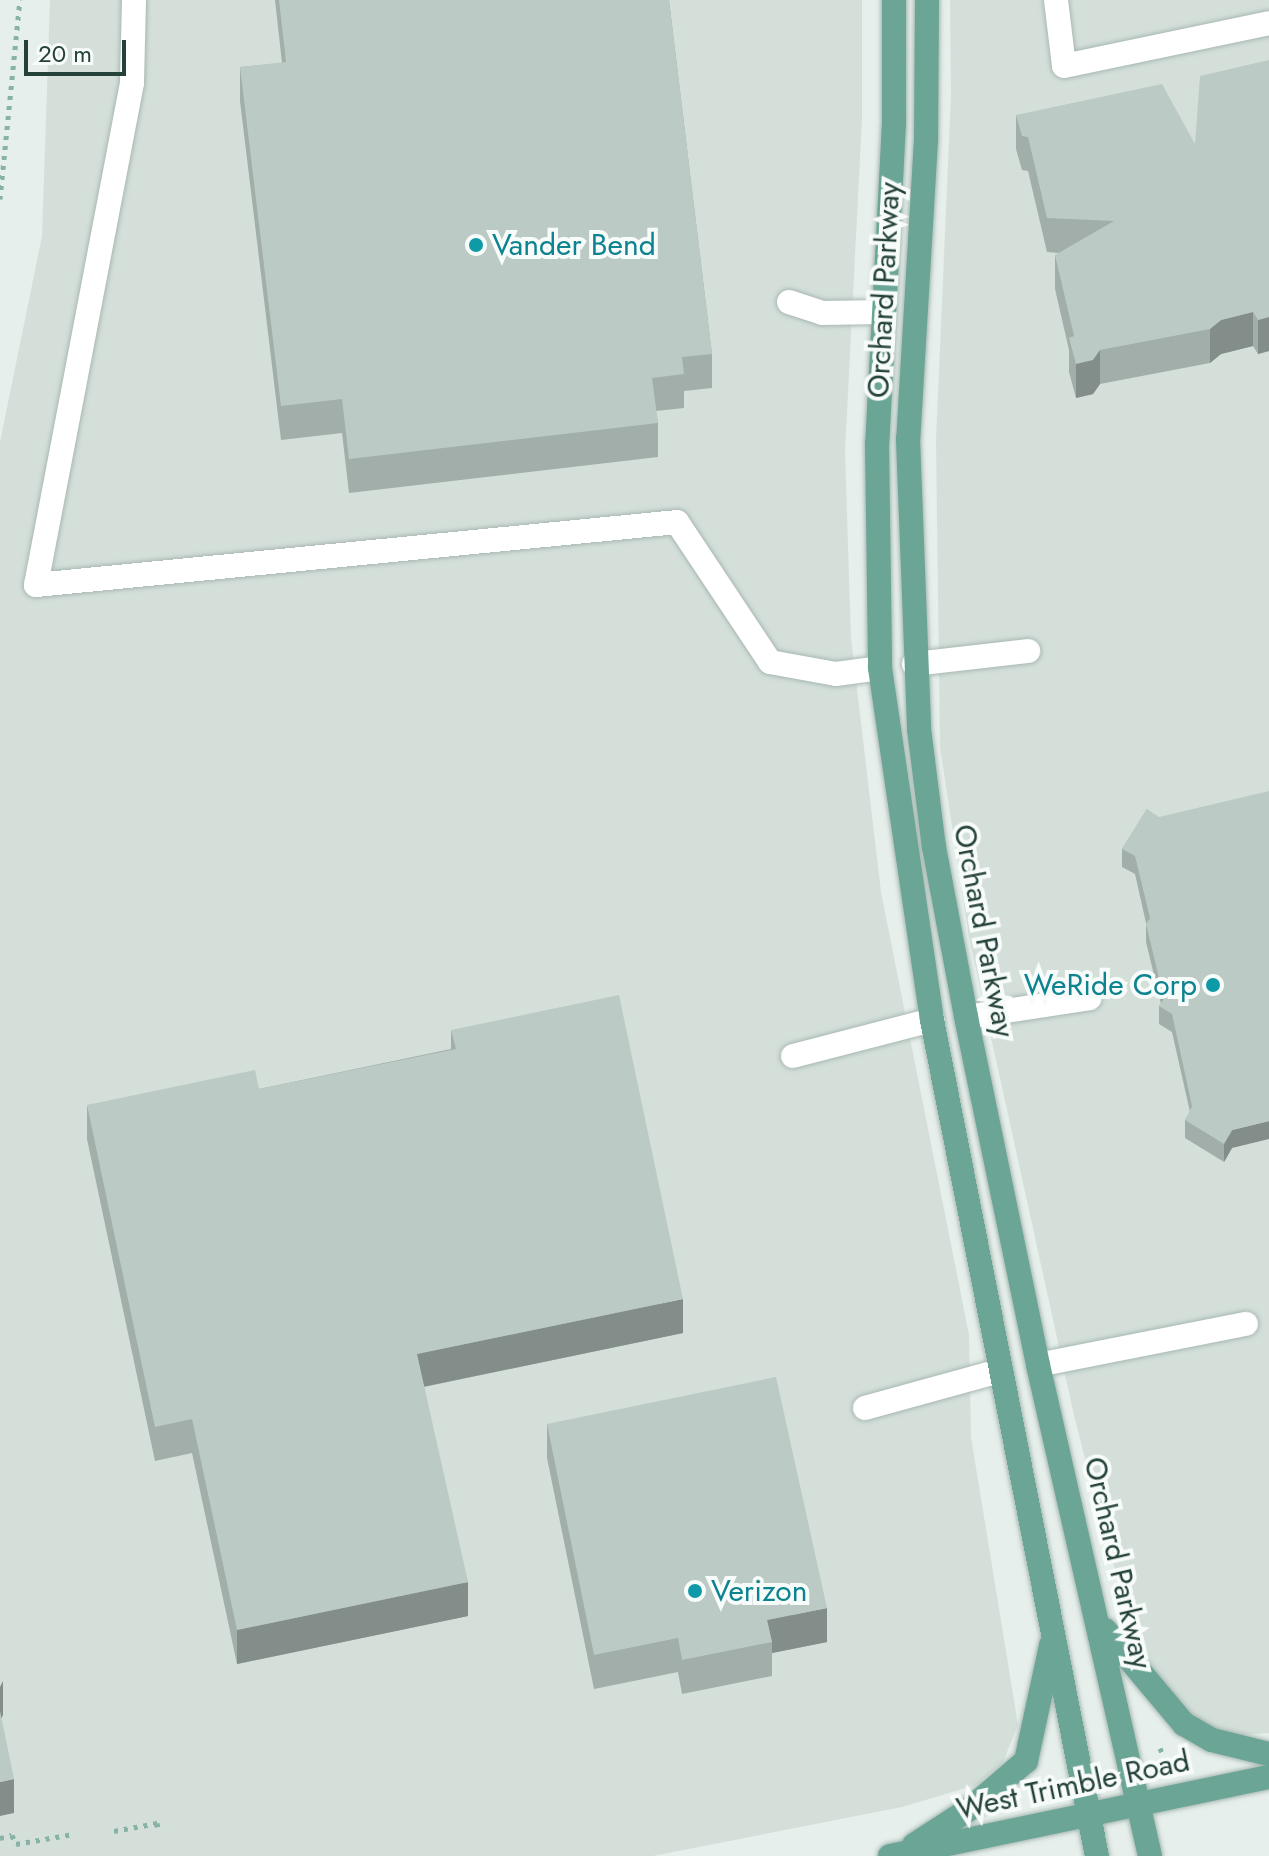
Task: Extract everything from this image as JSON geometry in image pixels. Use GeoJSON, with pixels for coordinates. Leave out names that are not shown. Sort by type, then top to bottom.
{"type":"FeatureCollection","features":[{"type":"Feature","properties":{"kind":"main road","name":"Orchard Parkway"},"geometry":{"type":"LineString","coordinates":[[894,0],[877,444],[880,668],[932,1020],[1097,1856]]}},
{"type":"Feature","properties":{"kind":"main road","name":"Orchard Parkway"},"geometry":{"type":"LineString","coordinates":[[927,0],[908,439],[914,664],[934,847],[1038,1365],[1100,1623],[1150,1856]]}},
{"type":"Feature","properties":{"kind":"main road"},"geometry":{"type":"LineString","coordinates":[[883,312],[915,314]]}},
{"type":"Feature","properties":{"kind":"main road"},"geometry":{"type":"LineString","coordinates":[[880,668],[914,664]]}},
{"type":"Feature","properties":{"kind":"main road"},"geometry":{"type":"LineString","coordinates":[[932,1020],[966,1017]]}},
{"type":"Feature","properties":{"kind":"main road"},"geometry":{"type":"LineString","coordinates":[[999,1371],[1038,1365]]}},
{"type":"Feature","properties":{"kind":"main road"},"geometry":{"type":"LineString","coordinates":[[1100,1623],[1142,1681],[1184,1724],[1212,1740],[1269,1754]]}},
{"type":"Feature","properties":{"kind":"main road"},"geometry":{"type":"LineString","coordinates":[[896,1855],[971,1808],[1026,1761],[1053,1634]]}},
{"type":"Feature","properties":{"kind":"main road","name":"West Trimble Road"},"geometry":{"type":"LineString","coordinates":[[896,1855],[1269,1777]]}},
{"type":"Feature","properties":{"kind":"lane"},"geometry":{"type":"LineString","coordinates":[[134,0],[132,83],[36,585],[677,522],[770,662],[836,674],[880,668]]}},
{"type":"Feature","properties":{"kind":"lane"},"geometry":{"type":"LineString","coordinates":[[1056,0],[1064,66],[1269,23]]}},
{"type":"Feature","properties":{"kind":"lane"},"geometry":{"type":"LineString","coordinates":[[789,302],[822,313],[883,312]]}},
{"type":"Feature","properties":{"kind":"lane"},"geometry":{"type":"LineString","coordinates":[[914,664],[1028,651]]}},
{"type":"Feature","properties":{"kind":"lane"},"geometry":{"type":"LineString","coordinates":[[966,1017],[1090,998]]}},
{"type":"Feature","properties":{"kind":"lane"},"geometry":{"type":"LineString","coordinates":[[793,1056],[932,1020]]}},
{"type":"Feature","properties":{"kind":"lane"},"geometry":{"type":"LineString","coordinates":[[1038,1365],[1246,1324]]}},
{"type":"Feature","properties":{"kind":"lane"},"geometry":{"type":"LineString","coordinates":[[865,1408],[999,1371]]}},
{"type":"Feature","properties":{"kind":"path"},"geometry":{"type":"LineString","coordinates":[[0,199],[20,0]]}},
{"type":"Feature","properties":{"kind":"path"},"geometry":{"type":"LineString","coordinates":[[1160,1748],[1164,1758]]}},
{"type":"Feature","properties":{"kind":"path"},"geometry":{"type":"LineString","coordinates":[[114,1831],[157,1823],[159,1832]]}},
{"type":"Feature","properties":{"kind":"path"},"geometry":{"type":"LineString","coordinates":[[0,1838],[12,1835],[16,1844],[73,1834]]}},
{"type":"Feature","properties":{"kind":"shaded area"},"geometry":{"type":"Polygon","coordinates":[[[50,0],[862,0],[862,119],[845,452],[851,638],[881,892],[969,1335],[971,1437],[1018,1725],[1003,1762],[976,1785],[902,1807],[653,1856],[0,1856],[0,442],[42,236],[50,0]]]}},
{"type":"Feature","properties":{"kind":"shaded area"},"geometry":{"type":"Polygon","coordinates":[[[950,0],[1269,0],[1269,1733],[1228,1736],[1195,1723],[1155,1683],[1108,1549],[1074,1415],[969,937],[940,747],[936,440],[951,95],[950,0]]]}},
{"type":"Feature","properties":{"kind":"building","name":"Vander Bend"},"geometry":{"type":"Polygon","coordinates":[[[279,0],[669,0],[712,354],[682,357],[684,374],[652,378],[658,423],[349,459],[342,399],[281,406],[240,67],[286,62],[279,0]]]}},
{"type":"Feature","properties":{"kind":"building"},"geometry":{"type":"Polygon","coordinates":[[[1269,60],[1269,317],[1258,320],[1253,312],[1221,320],[1210,329],[1100,350],[1093,360],[1076,364],[1069,338],[1074,336],[1055,255],[1114,221],[1047,218],[1028,137],[1022,136],[1016,115],[1162,84],[1195,144],[1200,76],[1269,60]]]}},
{"type":"Feature","properties":{"kind":"building","name":"WeRide Corp"},"geometry":{"type":"Polygon","coordinates":[[[1269,791],[1269,1121],[1232,1130],[1224,1144],[1185,1120],[1192,1106],[1172,1014],[1159,1006],[1164,999],[1146,924],[1150,918],[1135,856],[1122,849],[1147,809],[1159,817],[1269,791]]]}},
{"type":"Feature","properties":{"kind":"building"},"geometry":{"type":"Polygon","coordinates":[[[619,995],[683,1299],[417,1354],[468,1582],[237,1630],[192,1419],[155,1427],[87,1105],[255,1070],[259,1089],[456,1049],[451,1030],[619,995]]]}},
{"type":"Feature","properties":{"kind":"building","name":"Verizon"},"geometry":{"type":"Polygon","coordinates":[[[776,1377],[827,1608],[767,1620],[772,1642],[682,1660],[678,1638],[594,1655],[547,1424],[776,1377]]]}},
{"type":"Feature","properties":{"kind":"building"},"geometry":{"type":"Polygon","coordinates":[[[0,1711],[14,1779],[0,1782],[0,1711]]]}},
{"type":"Feature","properties":{"kind":"place","name":"Vander Bend"},"geometry":{"type":"Point","coordinates":[476,245]}},
{"type":"Feature","properties":{"kind":"place","name":"WeRide Corp"},"geometry":{"type":"Point","coordinates":[1213,985]}},
{"type":"Feature","properties":{"kind":"place","name":"Verizon"},"geometry":{"type":"Point","coordinates":[695,1591]}}]}
